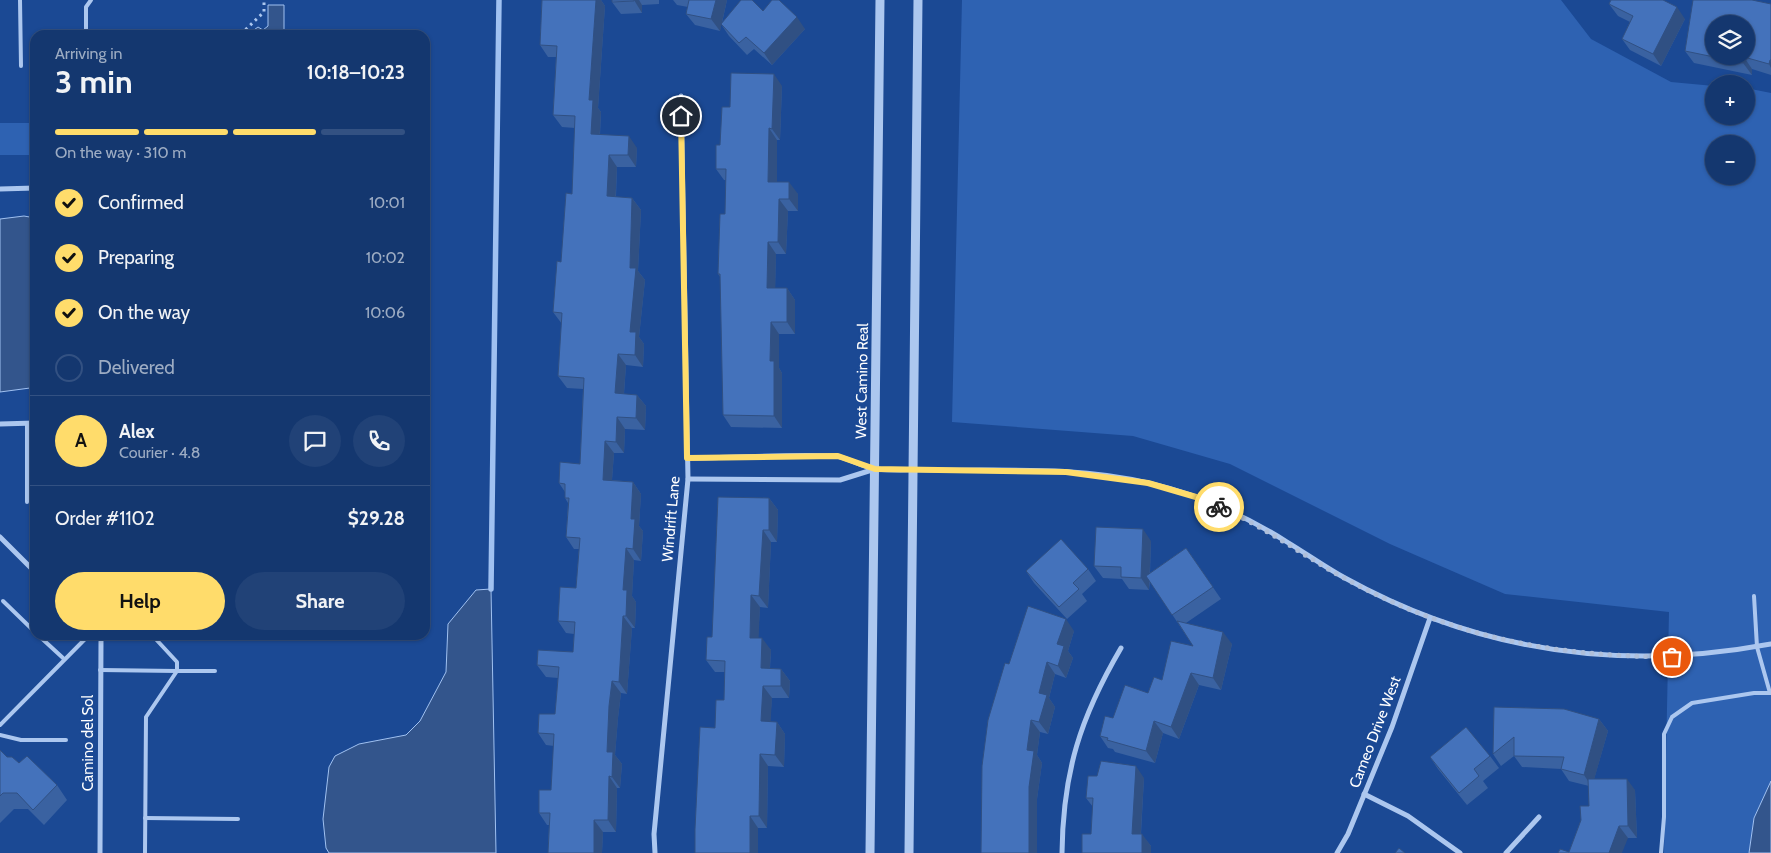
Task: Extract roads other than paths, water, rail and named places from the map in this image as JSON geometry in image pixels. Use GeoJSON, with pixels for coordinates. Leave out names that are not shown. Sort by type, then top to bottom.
{"type":"FeatureCollection","features":[{"type":"Feature","properties":{"kind":"street","name":"West Camino Real"},"geometry":{"type":"LineString","coordinates":[[870,853],[880,0]]}},
{"type":"Feature","properties":{"kind":"street"},"geometry":{"type":"LineString","coordinates":[[909,853],[918,0]]}},
{"type":"Feature","properties":{"kind":"street","name":"Windrift Lane"},"geometry":{"type":"LineString","coordinates":[[655,853],[654,834],[688,479],[681,96]]}},
{"type":"Feature","properties":{"kind":"street"},"geometry":{"type":"LineString","coordinates":[[0,189],[30,188]]}},
{"type":"Feature","properties":{"kind":"street"},"geometry":{"type":"LineString","coordinates":[[0,424],[27,423]]}},
{"type":"Feature","properties":{"kind":"street"},"geometry":{"type":"LineString","coordinates":[[687,458],[838,456],[875,469],[1066,472],[1148,483],[1196,497],[1242,516],[1343,577],[1389,601],[1430,618],[1518,644],[1620,657],[1672,657],[1724,652],[1771,644]]}},
{"type":"Feature","properties":{"kind":"street"},"geometry":{"type":"LineString","coordinates":[[688,479],[840,480],[875,469]]}},
{"type":"Feature","properties":{"kind":"street"},"geometry":{"type":"LineString","coordinates":[[0,537],[30,567]]}},
{"type":"Feature","properties":{"kind":"street","name":"Cameo Drive West"},"geometry":{"type":"LineString","coordinates":[[1337,853],[1348,834],[1392,727],[1430,618]]}},
{"type":"Feature","properties":{"kind":"street","name":"Camino del Sol"},"geometry":{"type":"LineString","coordinates":[[100,640],[100,853]]}},
{"type":"Feature","properties":{"kind":"street"},"geometry":{"type":"LineString","coordinates":[[1062,853],[1066,790],[1077,739],[1099,686],[1121,648]]}},
{"type":"Feature","properties":{"kind":"street"},"geometry":{"type":"LineString","coordinates":[[1364,794],[1408,816],[1460,853]]}},
{"type":"Feature","properties":{"kind":"street"},"geometry":{"type":"LineString","coordinates":[[1506,853],[1539,817]]}},
{"type":"Feature","properties":{"kind":"lane"},"geometry":{"type":"LineString","coordinates":[[20,0],[21,66]]}},
{"type":"Feature","properties":{"kind":"lane"},"geometry":{"type":"LineString","coordinates":[[86,30],[86,7],[91,0]]}},
{"type":"Feature","properties":{"kind":"lane"},"geometry":{"type":"LineString","coordinates":[[27,423],[27,502]]}},
{"type":"Feature","properties":{"kind":"lane"},"geometry":{"type":"LineString","coordinates":[[1661,853],[1664,817],[1664,734],[1672,717],[1692,703],[1754,693],[1770,693],[1758,646],[1754,596]]}},
{"type":"Feature","properties":{"kind":"lane"},"geometry":{"type":"LineString","coordinates":[[2,601],[30,627]]}},
{"type":"Feature","properties":{"kind":"lane"},"geometry":{"type":"LineString","coordinates":[[44,640],[64,658]]}},
{"type":"Feature","properties":{"kind":"lane"},"geometry":{"type":"LineString","coordinates":[[0,725],[84,640]]}},
{"type":"Feature","properties":{"kind":"lane"},"geometry":{"type":"LineString","coordinates":[[145,853],[146,717],[177,670],[177,662],[157,640]]}},
{"type":"Feature","properties":{"kind":"lane"},"geometry":{"type":"LineString","coordinates":[[100,670],[215,671]]}},
{"type":"Feature","properties":{"kind":"lane"},"geometry":{"type":"LineString","coordinates":[[0,735],[21,740],[66,740]]}},
{"type":"Feature","properties":{"kind":"lane"},"geometry":{"type":"LineString","coordinates":[[145,818],[238,819]]}},
{"type":"Feature","properties":{"kind":"waterway"},"geometry":{"type":"LineString","coordinates":[[491,589],[499,0]]}}]}
